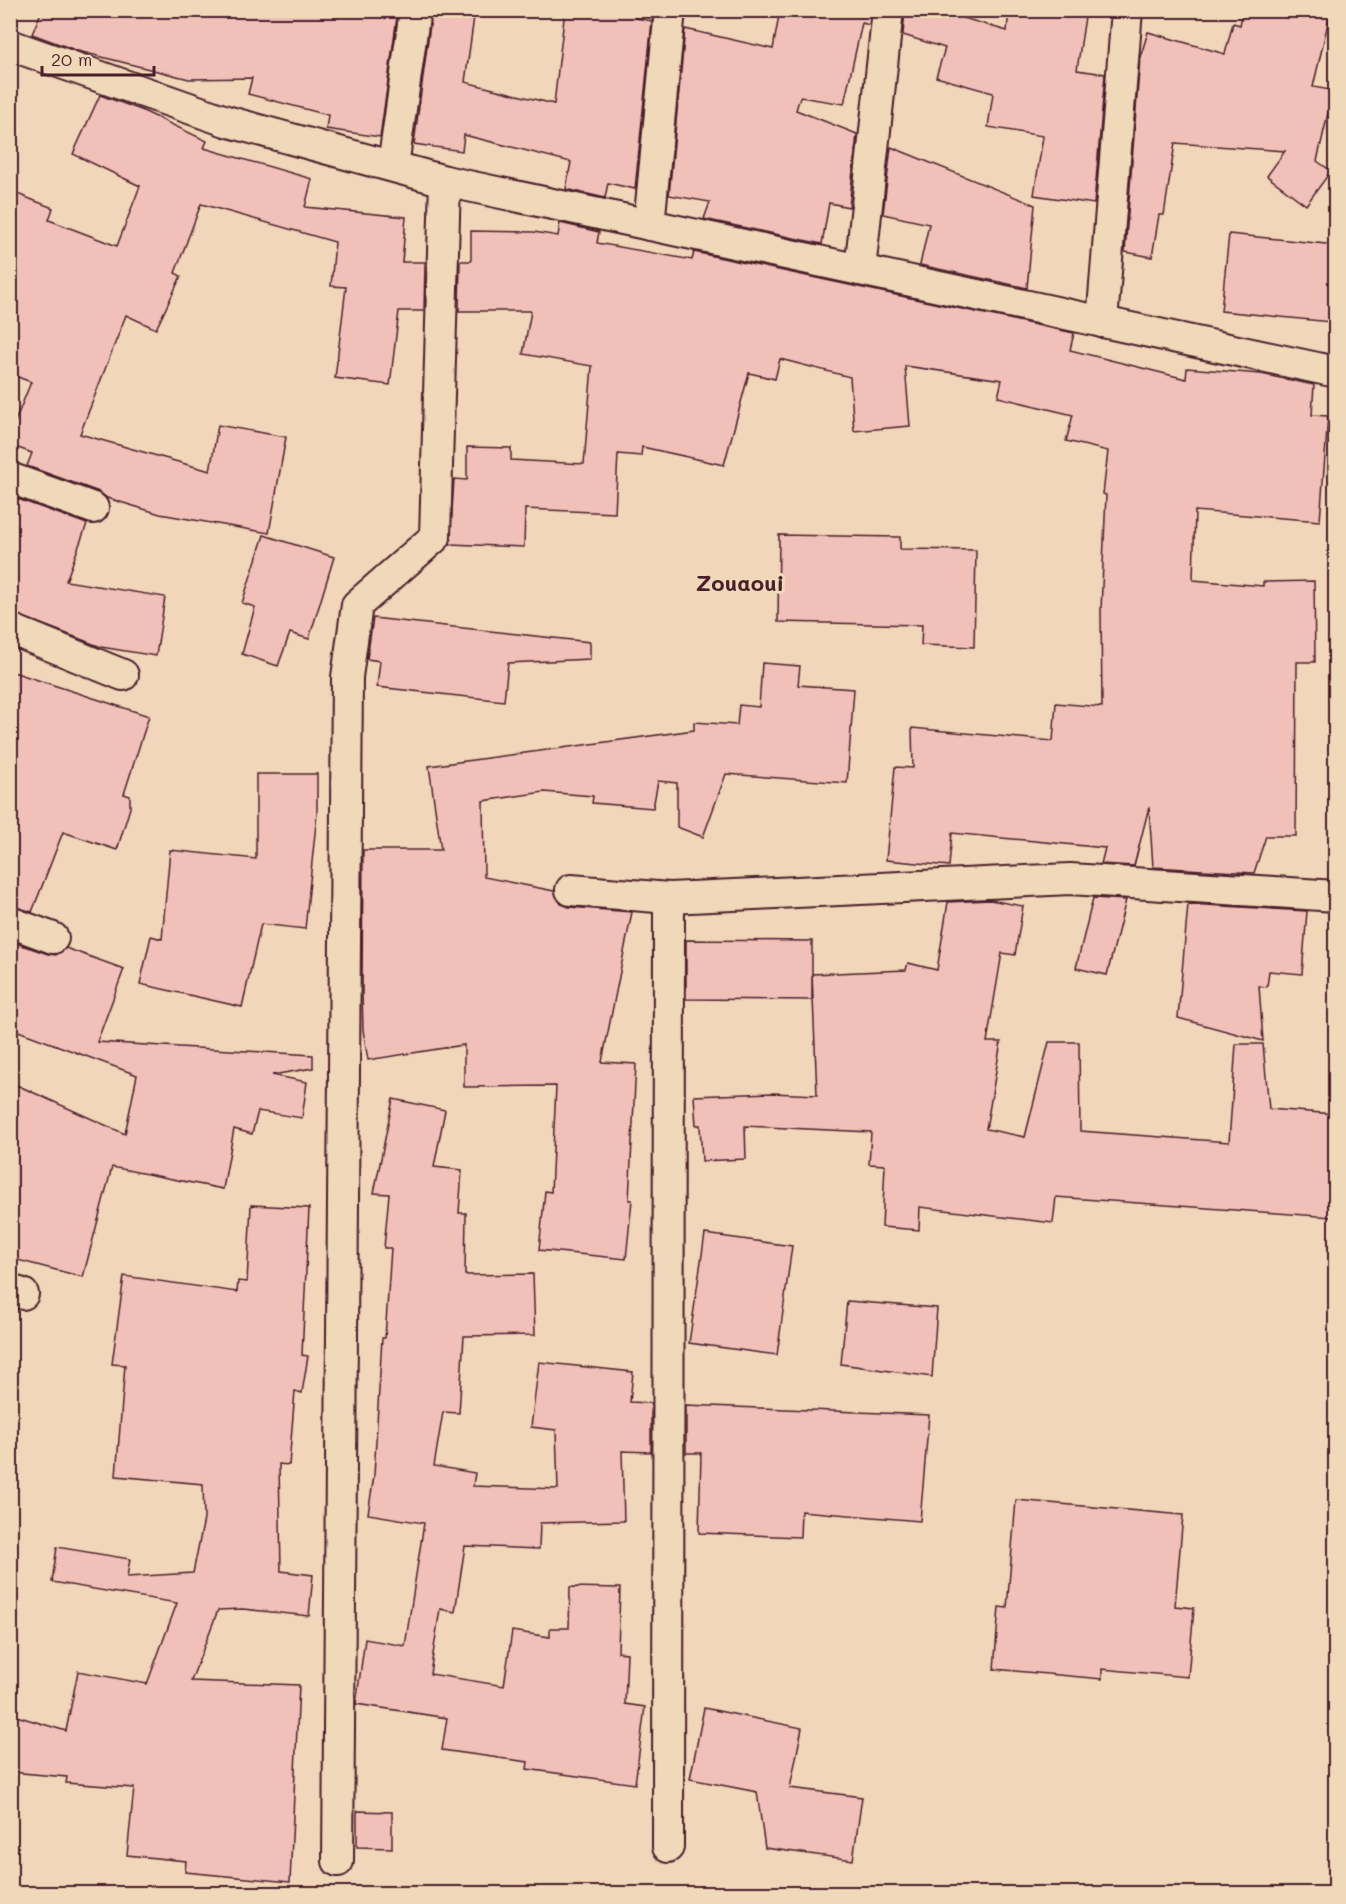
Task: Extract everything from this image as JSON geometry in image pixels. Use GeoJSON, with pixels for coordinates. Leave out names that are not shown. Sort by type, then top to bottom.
{"type":"FeatureCollection","features":[{"type":"Feature","properties":{"kind":"street"},"geometry":{"type":"LineString","coordinates":[[393,166],[415,10]]}},
{"type":"Feature","properties":{"kind":"street"},"geometry":{"type":"LineString","coordinates":[[649,225],[670,10]]}},
{"type":"Feature","properties":{"kind":"street"},"geometry":{"type":"LineString","coordinates":[[860,270],[888,10]]}},
{"type":"Feature","properties":{"kind":"street"},"geometry":{"type":"LineString","coordinates":[[1102,322],[1127,10]]}},
{"type":"Feature","properties":{"kind":"street"},"geometry":{"type":"LineString","coordinates":[[10,45],[226,121],[445,181],[1335,372]]}},
{"type":"Feature","properties":{"kind":"street"},"geometry":{"type":"LineString","coordinates":[[338,1861],[347,677],[357,605],[435,537],[445,181]]}},
{"type":"Feature","properties":{"kind":"street"},"geometry":{"type":"LineString","coordinates":[[10,478],[93,508]]}},
{"type":"Feature","properties":{"kind":"street"},"geometry":{"type":"LineString","coordinates":[[10,629],[123,675]]}},
{"type":"Feature","properties":{"kind":"street"},"geometry":{"type":"LineString","coordinates":[[571,890],[669,898],[1070,879],[1335,896]]}},
{"type":"Feature","properties":{"kind":"street"},"geometry":{"type":"LineString","coordinates":[[668,1847],[669,898]]}},
{"type":"Feature","properties":{"kind":"street"},"geometry":{"type":"LineString","coordinates":[[10,922],[53,938]]}},
{"type":"Feature","properties":{"kind":"building"},"geometry":{"type":"Polygon","coordinates":[[[42,10],[398,10],[380,137],[326,129],[328,115],[248,94],[252,78],[189,79],[78,51],[32,34],[42,10]]]}},
{"type":"Feature","properties":{"kind":"building"},"geometry":{"type":"Polygon","coordinates":[[[432,10],[475,10],[465,82],[554,104],[565,10],[637,10],[635,18],[652,21],[635,189],[608,183],[605,198],[566,189],[571,162],[464,135],[462,151],[414,144],[432,10]]]}},
{"type":"Feature","properties":{"kind":"building"},"geometry":{"type":"Polygon","coordinates":[[[780,10],[871,10],[869,25],[862,23],[844,104],[800,97],[796,110],[857,134],[849,207],[829,203],[822,244],[704,219],[710,202],[669,195],[685,29],[773,49],[780,10]]]}},
{"type":"Feature","properties":{"kind":"building"},"geometry":{"type":"Polygon","coordinates":[[[905,10],[937,10],[1007,31],[1009,10],[1086,10],[1077,70],[1105,74],[1094,204],[1034,195],[1043,136],[988,127],[993,93],[936,77],[945,48],[903,35],[905,10]]]}},
{"type":"Feature","properties":{"kind":"building"},"geometry":{"type":"Polygon","coordinates":[[[1243,10],[1331,10],[1313,87],[1330,90],[1335,83],[1317,161],[1331,171],[1306,205],[1267,176],[1285,151],[1175,143],[1164,215],[1159,215],[1152,257],[1125,252],[1140,58],[1148,32],[1225,54],[1233,23],[1240,25],[1243,10]]]}},
{"type":"Feature","properties":{"kind":"building"},"geometry":{"type":"Polygon","coordinates":[[[100,95],[141,110],[207,141],[204,148],[312,179],[305,207],[406,217],[402,262],[425,262],[424,311],[399,311],[390,385],[335,378],[346,287],[331,286],[335,242],[201,204],[175,273],[181,276],[156,329],[126,315],[80,434],[210,471],[218,425],[286,437],[269,533],[160,514],[107,498],[99,492],[27,466],[32,453],[10,445],[10,434],[31,382],[10,374],[10,191],[53,208],[49,220],[117,246],[140,186],[73,154],[100,95]]]}},
{"type":"Feature","properties":{"kind":"building"},"geometry":{"type":"Polygon","coordinates":[[[891,147],[1035,205],[1027,288],[920,265],[929,224],[883,214],[891,147]]]}},
{"type":"Feature","properties":{"kind":"building"},"geometry":{"type":"Polygon","coordinates":[[[560,223],[599,232],[597,243],[692,260],[694,252],[1074,333],[1070,350],[1186,379],[1187,368],[1261,374],[1314,385],[1312,415],[1328,416],[1320,521],[1195,511],[1193,580],[1263,586],[1263,582],[1314,581],[1315,662],[1297,662],[1296,836],[1266,836],[1254,873],[1153,867],[1149,807],[1134,866],[1101,864],[1105,848],[952,833],[949,866],[886,860],[895,767],[913,768],[912,728],[1053,741],[1056,703],[1102,707],[1101,610],[1106,495],[1103,494],[1108,451],[1066,441],[1073,415],[998,397],[1002,380],[905,366],[910,426],[854,431],[850,377],[780,359],[775,379],[749,373],[724,465],[642,447],[641,456],[618,454],[615,513],[525,509],[524,547],[450,544],[454,479],[467,480],[467,447],[511,448],[511,460],[584,464],[592,366],[523,354],[531,311],[459,311],[460,261],[471,261],[471,231],[534,232],[558,236],[560,223]]]}},
{"type":"Feature","properties":{"kind":"building"},"geometry":{"type":"Polygon","coordinates":[[[1229,234],[1335,245],[1331,322],[1221,311],[1229,234]]]}},
{"type":"Feature","properties":{"kind":"building"},"geometry":{"type":"Polygon","coordinates":[[[15,498],[87,524],[66,581],[165,597],[156,656],[101,647],[10,612],[10,512],[15,498]]]}},
{"type":"Feature","properties":{"kind":"building"},"geometry":{"type":"Polygon","coordinates":[[[264,535],[334,557],[309,639],[290,633],[278,666],[242,654],[255,607],[242,603],[264,535]]]}},
{"type":"Feature","properties":{"kind":"building"},"geometry":{"type":"Polygon","coordinates":[[[779,535],[900,537],[900,549],[976,550],[974,647],[921,645],[922,625],[778,622],[779,535]]]}},
{"type":"Feature","properties":{"kind":"building"},"geometry":{"type":"Polygon","coordinates":[[[373,618],[590,642],[590,659],[508,663],[504,701],[377,687],[380,661],[367,659],[373,618]]]}},
{"type":"Feature","properties":{"kind":"building"},"geometry":{"type":"Polygon","coordinates":[[[762,663],[800,666],[798,685],[854,689],[847,783],[726,774],[703,837],[677,827],[677,783],[658,781],[653,808],[592,803],[593,796],[544,792],[483,801],[484,877],[554,891],[561,904],[569,907],[632,912],[602,1062],[636,1064],[629,1200],[632,1200],[626,1259],[539,1250],[545,1191],[551,1192],[556,1086],[464,1087],[464,1045],[368,1060],[363,1030],[362,993],[363,850],[441,850],[429,766],[694,730],[694,722],[737,725],[739,705],[759,707],[762,663]]]}},
{"type":"Feature","properties":{"kind":"building"},"geometry":{"type":"Polygon","coordinates":[[[10,671],[149,716],[124,794],[130,796],[130,808],[117,850],[63,832],[32,912],[10,905],[10,671]]]}},
{"type":"Feature","properties":{"kind":"building"},"geometry":{"type":"Polygon","coordinates":[[[256,774],[317,774],[317,814],[305,929],[261,924],[242,1007],[140,984],[151,936],[162,939],[170,850],[256,859],[256,774]]]}},
{"type":"Feature","properties":{"kind":"building"},"geometry":{"type":"Polygon","coordinates":[[[1093,898],[1126,900],[1107,975],[1076,968],[1093,898]]]}},
{"type":"Feature","properties":{"kind":"building"},"geometry":{"type":"Polygon","coordinates":[[[990,900],[1023,906],[1015,955],[1002,953],[987,1042],[1001,1042],[986,1129],[1025,1137],[1049,1042],[1079,1042],[1080,1131],[1229,1142],[1236,1044],[1263,1044],[1269,1109],[1335,1114],[1332,1217],[1056,1197],[1053,1223],[920,1207],[919,1230],[882,1227],[885,1165],[869,1164],[871,1132],[745,1126],[746,1159],[702,1161],[700,1125],[696,1125],[694,1096],[772,1093],[817,1095],[812,974],[906,970],[908,963],[937,970],[948,902],[990,900]]]}},
{"type":"Feature","properties":{"kind":"building"},"geometry":{"type":"Polygon","coordinates":[[[1188,904],[1307,911],[1302,974],[1269,971],[1267,987],[1259,986],[1263,1041],[1178,1018],[1188,904]]]}},
{"type":"Feature","properties":{"kind":"building"},"geometry":{"type":"Polygon","coordinates":[[[686,940],[812,941],[812,1000],[686,999],[686,940]]]}},
{"type":"Feature","properties":{"kind":"building"},"geometry":{"type":"Polygon","coordinates":[[[10,941],[56,955],[66,948],[124,969],[97,1042],[313,1055],[313,1068],[272,1075],[307,1082],[302,1118],[258,1111],[252,1134],[234,1129],[223,1189],[112,1167],[83,1277],[10,1258],[10,1082],[125,1134],[137,1075],[10,1028],[10,941]]]}},
{"type":"Feature","properties":{"kind":"building"},"geometry":{"type":"Polygon","coordinates":[[[393,1099],[445,1110],[434,1167],[462,1170],[459,1213],[466,1213],[465,1275],[533,1274],[535,1335],[464,1336],[459,1413],[443,1412],[434,1466],[475,1473],[473,1486],[558,1489],[556,1430],[531,1427],[539,1362],[633,1372],[630,1402],[651,1403],[651,1452],[622,1451],[624,1521],[540,1523],[539,1549],[465,1546],[455,1612],[440,1609],[430,1674],[504,1686],[512,1631],[550,1637],[550,1628],[569,1628],[570,1587],[620,1588],[618,1652],[627,1653],[625,1704],[645,1707],[635,1784],[527,1769],[528,1762],[442,1750],[447,1718],[356,1704],[365,1639],[405,1646],[424,1523],[368,1514],[374,1475],[382,1338],[385,1338],[391,1248],[384,1248],[389,1194],[374,1193],[393,1099]]]}},
{"type":"Feature","properties":{"kind":"building"},"geometry":{"type":"Polygon","coordinates":[[[251,1205],[309,1208],[302,1355],[308,1356],[302,1393],[295,1391],[289,1465],[279,1464],[281,1571],[313,1575],[309,1616],[243,1609],[218,1610],[191,1681],[299,1685],[290,1882],[185,1872],[186,1861],[127,1855],[134,1788],[66,1783],[67,1777],[10,1772],[10,1714],[66,1731],[78,1671],[147,1684],[177,1603],[52,1582],[57,1547],[130,1559],[127,1577],[193,1573],[204,1519],[203,1484],[116,1476],[125,1365],[112,1364],[124,1276],[237,1292],[238,1281],[247,1282],[251,1205]]]}},
{"type":"Feature","properties":{"kind":"building"},"geometry":{"type":"Polygon","coordinates":[[[705,1234],[792,1246],[777,1355],[689,1343],[705,1234]]]}},
{"type":"Feature","properties":{"kind":"building"},"geometry":{"type":"Polygon","coordinates":[[[847,1301],[937,1308],[932,1377],[841,1364],[847,1301]]]}},
{"type":"Feature","properties":{"kind":"building"},"geometry":{"type":"Polygon","coordinates":[[[686,1405],[929,1415],[920,1521],[801,1511],[800,1537],[699,1533],[701,1453],[686,1453],[686,1405]]]}},
{"type":"Feature","properties":{"kind":"building"},"geometry":{"type":"Polygon","coordinates":[[[1016,1500],[1183,1515],[1175,1606],[1194,1608],[1188,1677],[1102,1669],[1102,1679],[994,1669],[999,1607],[1007,1608],[1016,1500]]]}},
{"type":"Feature","properties":{"kind":"building"},"geometry":{"type":"Polygon","coordinates":[[[704,1708],[802,1728],[790,1788],[862,1797],[853,1860],[765,1848],[757,1792],[690,1779],[704,1708]]]}},
{"type":"Feature","properties":{"kind":"building"},"geometry":{"type":"Polygon","coordinates":[[[357,1811],[392,1812],[392,1848],[357,1847],[357,1811]]]}},
{"type":"Feature","properties":{"kind":"district","name":"Zouaoui"},"geometry":{"type":"Point","coordinates":[740,582]}}]}
